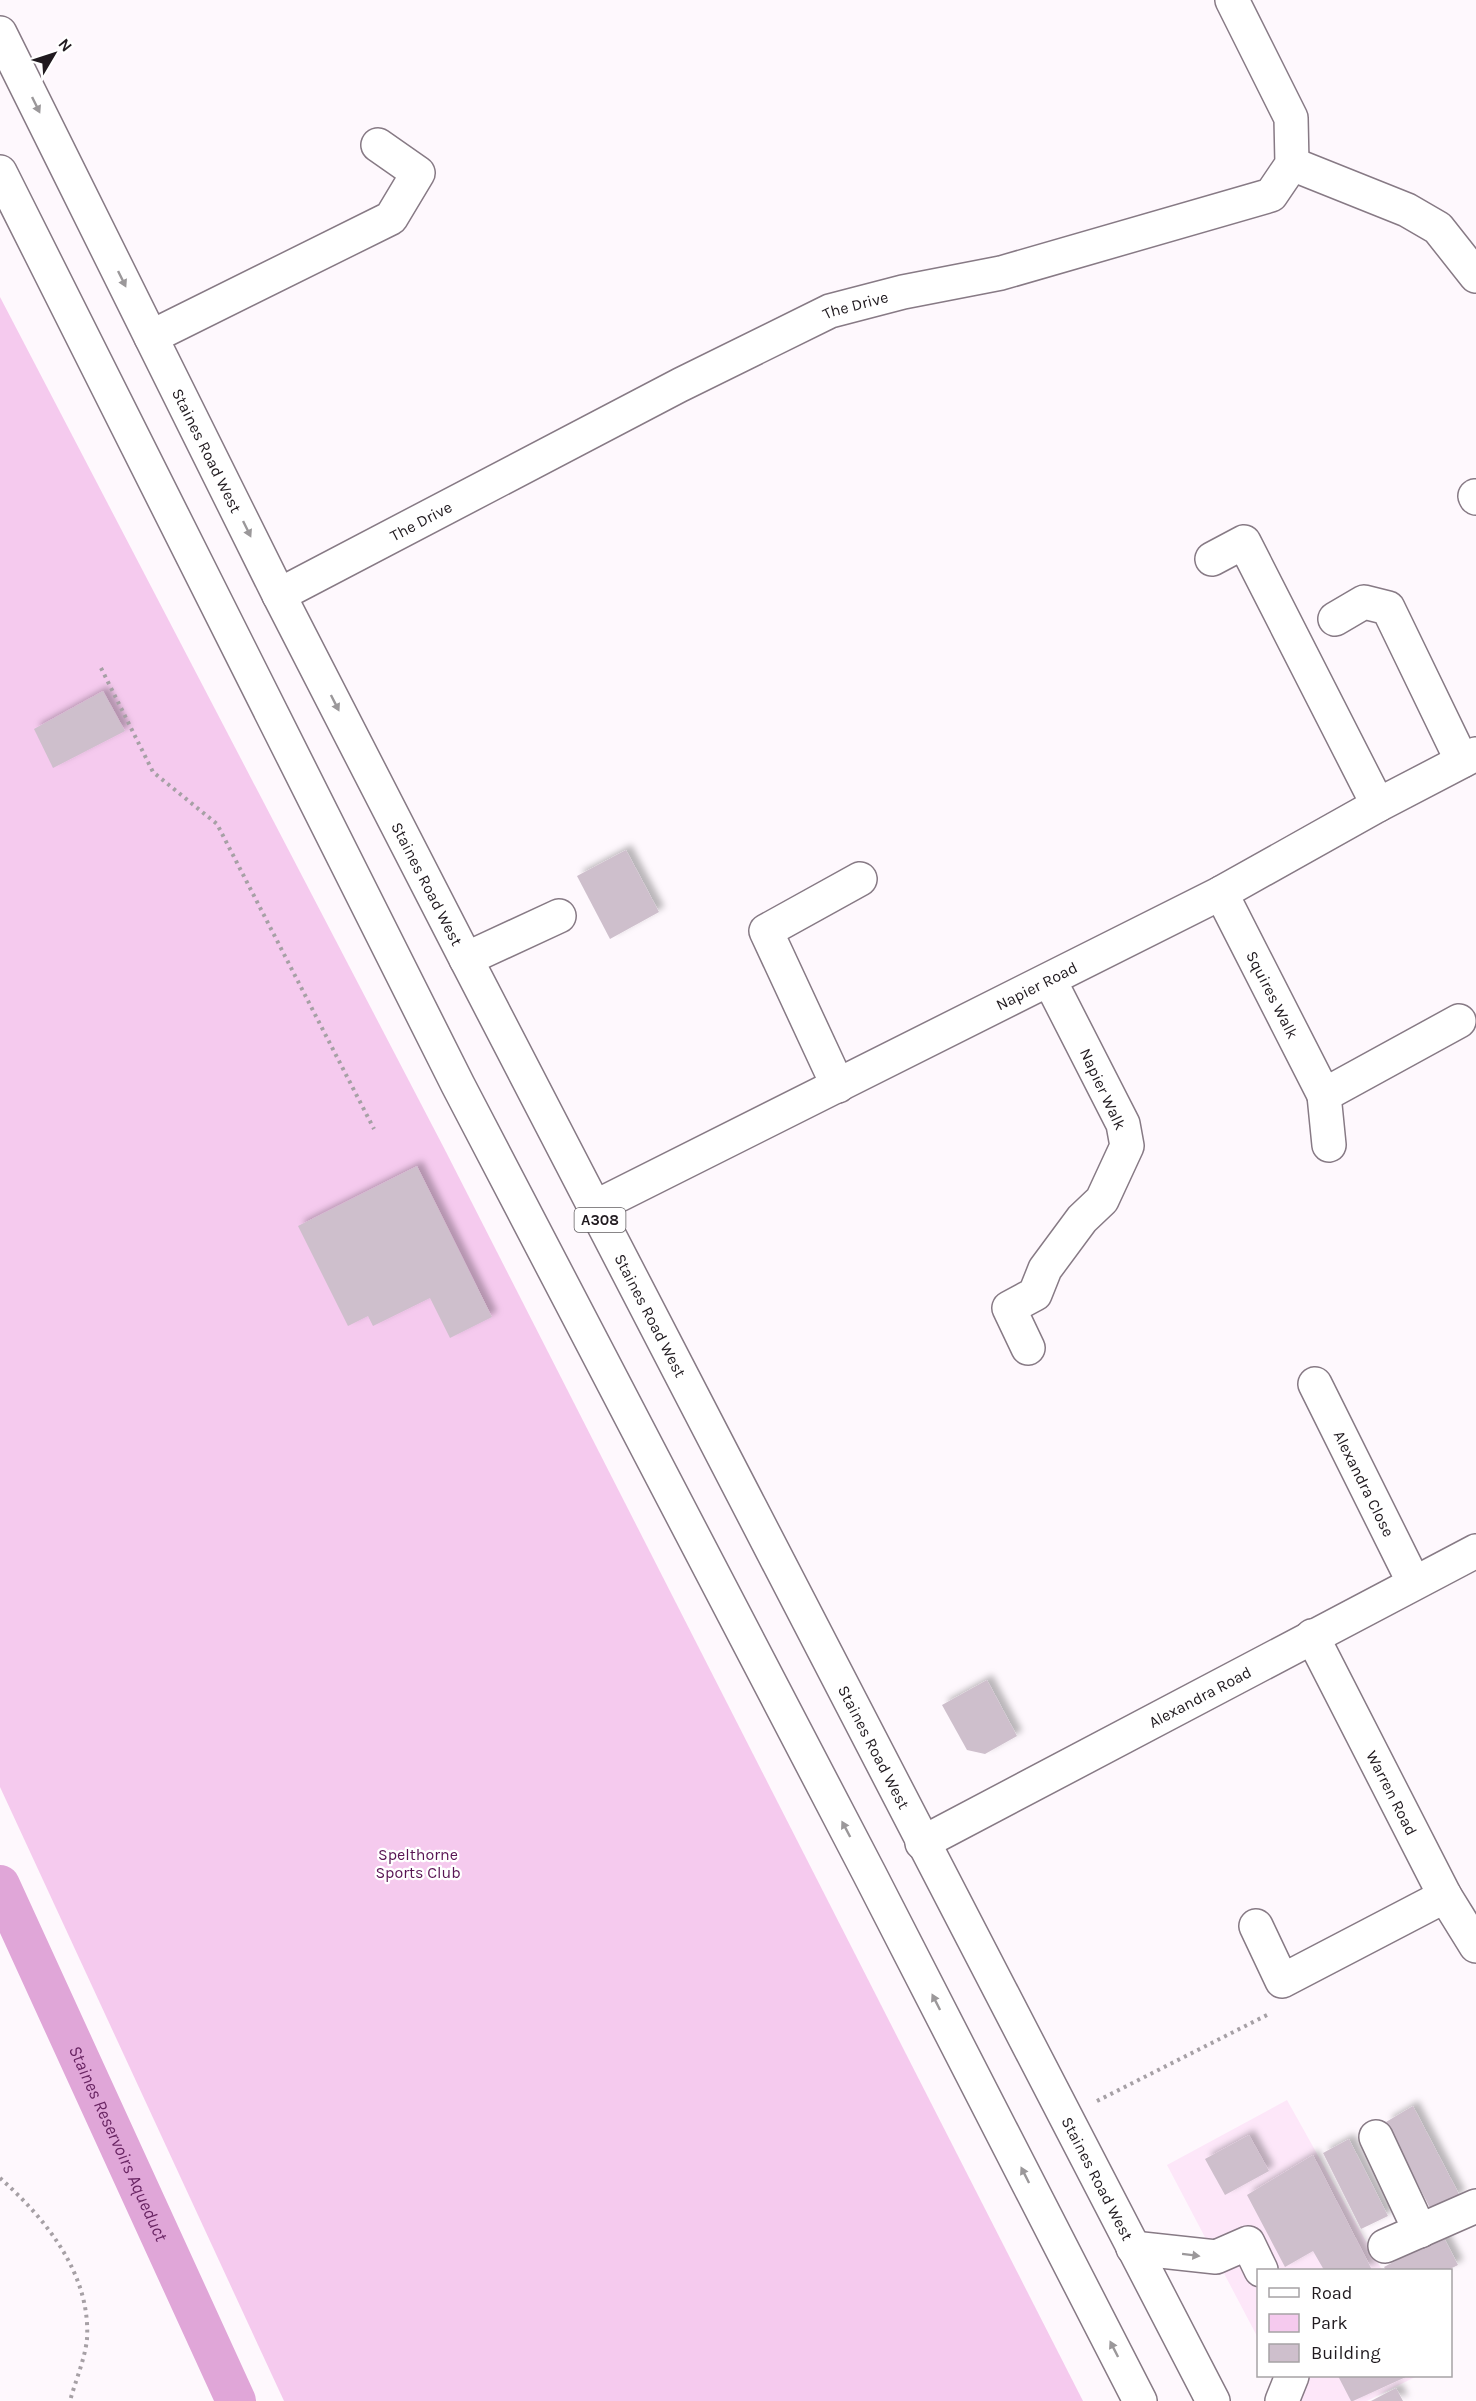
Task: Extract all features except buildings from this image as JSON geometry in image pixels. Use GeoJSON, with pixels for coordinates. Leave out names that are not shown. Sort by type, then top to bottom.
{"type":"FeatureCollection","features":[{"type":"Feature","properties":{"kind":"main road"},"geometry":{"type":"LineString","coordinates":[[1232,0],[1291,118],[1292,164],[1407,210],[1438,228],[1476,276]]}},
{"type":"Feature","properties":{"kind":"main road","name":"Staines Road West"},"geometry":{"type":"LineString","coordinates":[[0,33],[279,595],[1064,2118],[1213,2401]]}},
{"type":"Feature","properties":{"kind":"main road"},"geometry":{"type":"LineString","coordinates":[[151,337],[391,218],[418,173],[378,145]]}},
{"type":"Feature","properties":{"kind":"main road","name":"The Drive"},"geometry":{"type":"LineString","coordinates":[[279,595],[680,385],[830,311],[903,292],[1001,273],[1271,195],[1292,164]]}},
{"type":"Feature","properties":{"kind":"main road"},"geometry":{"type":"LineString","coordinates":[[0,172],[458,1086],[864,1862],[1140,2401]]}},
{"type":"Feature","properties":{"kind":"main road"},"geometry":{"type":"LineString","coordinates":[[1212,559],[1244,542],[1378,805]]}},
{"type":"Feature","properties":{"kind":"main road"},"geometry":{"type":"LineString","coordinates":[[1335,619],[1364,602],[1388,609],[1469,758]]}},
{"type":"Feature","properties":{"kind":"main road","name":"Napier Road"},"geometry":{"type":"LineString","coordinates":[[594,1208],[1050,981],[1221,893],[1378,805],[1469,758]]}},
{"type":"Feature","properties":{"kind":"main road"},"geometry":{"type":"LineString","coordinates":[[838,1086],[766,931],[860,879]]}},
{"type":"Feature","properties":{"kind":"main road","name":"Squires Walk"},"geometry":{"type":"LineString","coordinates":[[1221,893],[1323,1095],[1329,1145]]}},
{"type":"Feature","properties":{"kind":"main road"},"geometry":{"type":"LineString","coordinates":[[466,959],[559,915]]}},
{"type":"Feature","properties":{"kind":"main road","name":"Napier Walk"},"geometry":{"type":"LineString","coordinates":[[1028,1348],[1009,1308],[1035,1294],[1046,1269],[1082,1219],[1102,1200],[1127,1146],[1123,1124],[1050,981]]}},
{"type":"Feature","properties":{"kind":"main road"},"geometry":{"type":"LineString","coordinates":[[1323,1095],[1459,1021]]}},
{"type":"Feature","properties":{"kind":"main road","name":"Alexandra Close"},"geometry":{"type":"LineString","coordinates":[[1315,1384],[1414,1583]]}},
{"type":"Feature","properties":{"kind":"main road","name":"Alexandra Road"},"geometry":{"type":"LineString","coordinates":[[922,1843],[1476,1551]]}},
{"type":"Feature","properties":{"kind":"main road","name":"Warren Road"},"geometry":{"type":"LineString","coordinates":[[1312,1636],[1445,1896],[1476,1946]]}},
{"type":"Feature","properties":{"kind":"main road"},"geometry":{"type":"LineString","coordinates":[[1256,1926],[1282,1981],[1445,1896]]}},
{"type":"Feature","properties":{"kind":"main road"},"geometry":{"type":"LineString","coordinates":[[1376,2137],[1420,2231]]}},
{"type":"Feature","properties":{"kind":"main road"},"geometry":{"type":"LineString","coordinates":[[1385,2246],[1476,2206]]}},
{"type":"Feature","properties":{"kind":"main road"},"geometry":{"type":"LineString","coordinates":[[1133,2248],[1216,2258],[1248,2243],[1261,2269]]}},
{"type":"Feature","properties":{"kind":"main road"},"geometry":{"type":"LineString","coordinates":[[1282,2401],[1292,2377]]}},
{"type":"Feature","properties":{"kind":"path"},"geometry":{"type":"LineString","coordinates":[[101,668],[153,772],[217,824],[374,1129]]}},
{"type":"Feature","properties":{"kind":"path"},"geometry":{"type":"LineString","coordinates":[[1064,2118],[1270,2013]]}},
{"type":"Feature","properties":{"kind":"path"},"geometry":{"type":"LineString","coordinates":[[0,2178],[22,2197],[63,2248],[83,2297],[87,2339],[70,2401]]}},
{"type":"Feature","properties":{"kind":"shaded area"},"geometry":{"type":"Polygon","coordinates":[[[1287,2100],[1381,2269],[1257,2269],[1257,2336],[1167,2165],[1287,2100]]]}},
{"type":"Feature","properties":{"kind":"shaded area"},"geometry":{"type":"Polygon","coordinates":[[[1279,2377],[1415,2377],[1367,2401],[1292,2401],[1279,2377]]]}},
{"type":"Feature","properties":{"kind":"green space","name":"Spelthorne Sports Club"},"geometry":{"type":"Polygon","coordinates":[[[0,297],[444,1148],[1083,2401],[284,2401],[0,1787],[0,297]]]}},
{"type":"Feature","properties":{"kind":"waterway","name":"Staines Reservoirs Aqueduct"},"geometry":{"type":"LineString","coordinates":[[0,1885],[236,2401]]}}]}
